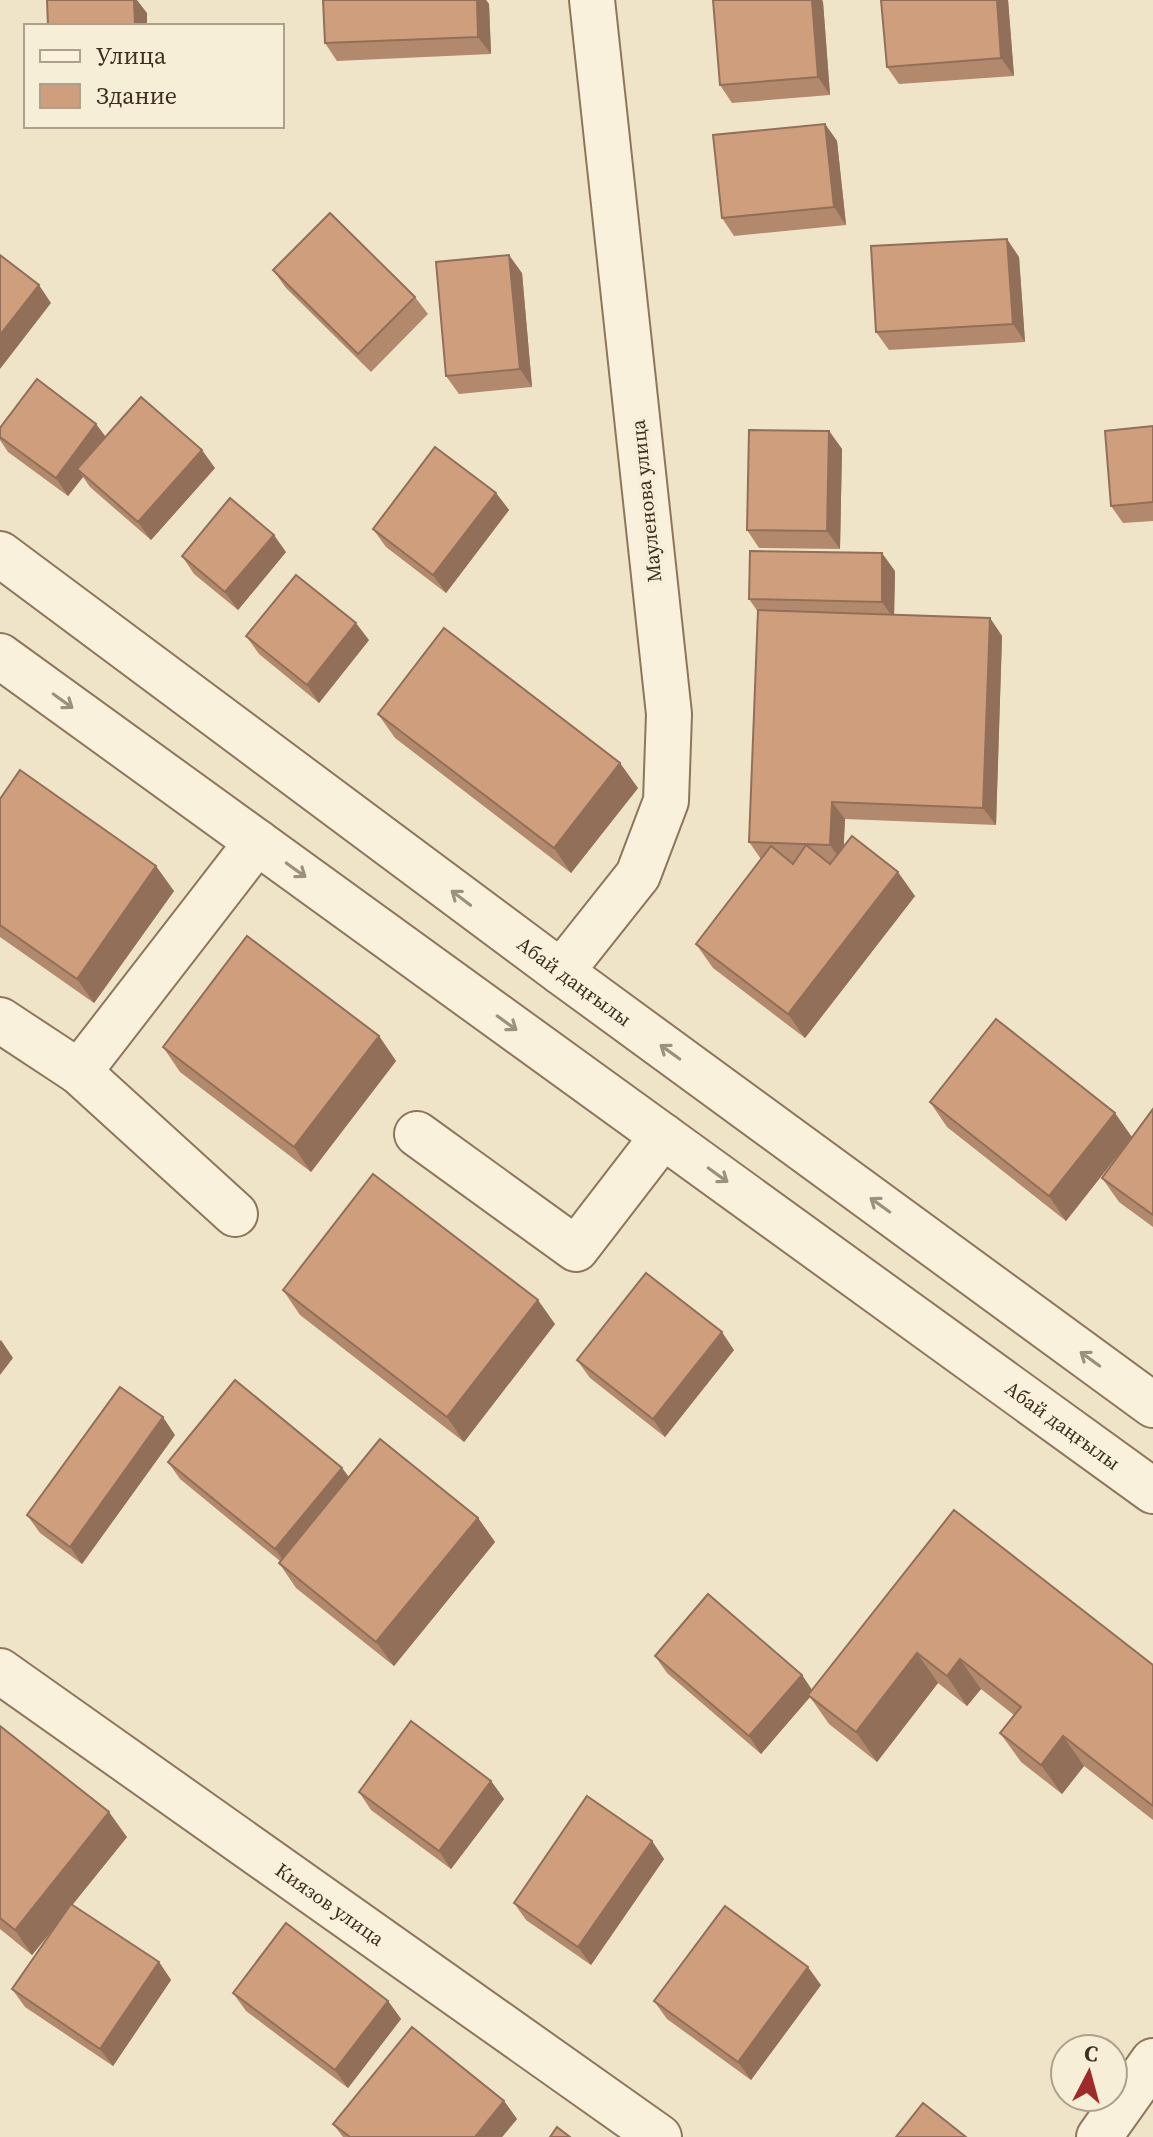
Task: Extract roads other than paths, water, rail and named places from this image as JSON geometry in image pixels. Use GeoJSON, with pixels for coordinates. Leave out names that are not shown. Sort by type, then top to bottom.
{"type":"FeatureCollection","features":[{"type":"Feature","properties":{"kind":"street","name":"Мауленова улица"},"geometry":{"type":"LineString","coordinates":[[561,972],[638,875],[666,801],[668,743],[667,698],[592,0]]}},
{"type":"Feature","properties":{"kind":"street","name":"Абай даңғылы"},"geometry":{"type":"LineString","coordinates":[[0,554],[561,972],[1153,1405]]}},
{"type":"Feature","properties":{"kind":"street","name":"Абай даңғылы"},"geometry":{"type":"LineString","coordinates":[[0,656],[1153,1491]]}},
{"type":"Feature","properties":{"kind":"street"},"geometry":{"type":"LineString","coordinates":[[79,1072],[257,842]]}},
{"type":"Feature","properties":{"kind":"street"},"geometry":{"type":"LineString","coordinates":[[0,1020],[79,1072],[235,1214]]}},
{"type":"Feature","properties":{"kind":"street"},"geometry":{"type":"LineString","coordinates":[[417,1134],[576,1249],[663,1136]]}},
{"type":"Feature","properties":{"kind":"street","name":"Киязов улица"},"geometry":{"type":"LineString","coordinates":[[0,1671],[659,2137]]}},
{"type":"Feature","properties":{"kind":"street"},"geometry":{"type":"LineString","coordinates":[[1099,2137],[1153,2061]]}}]}
